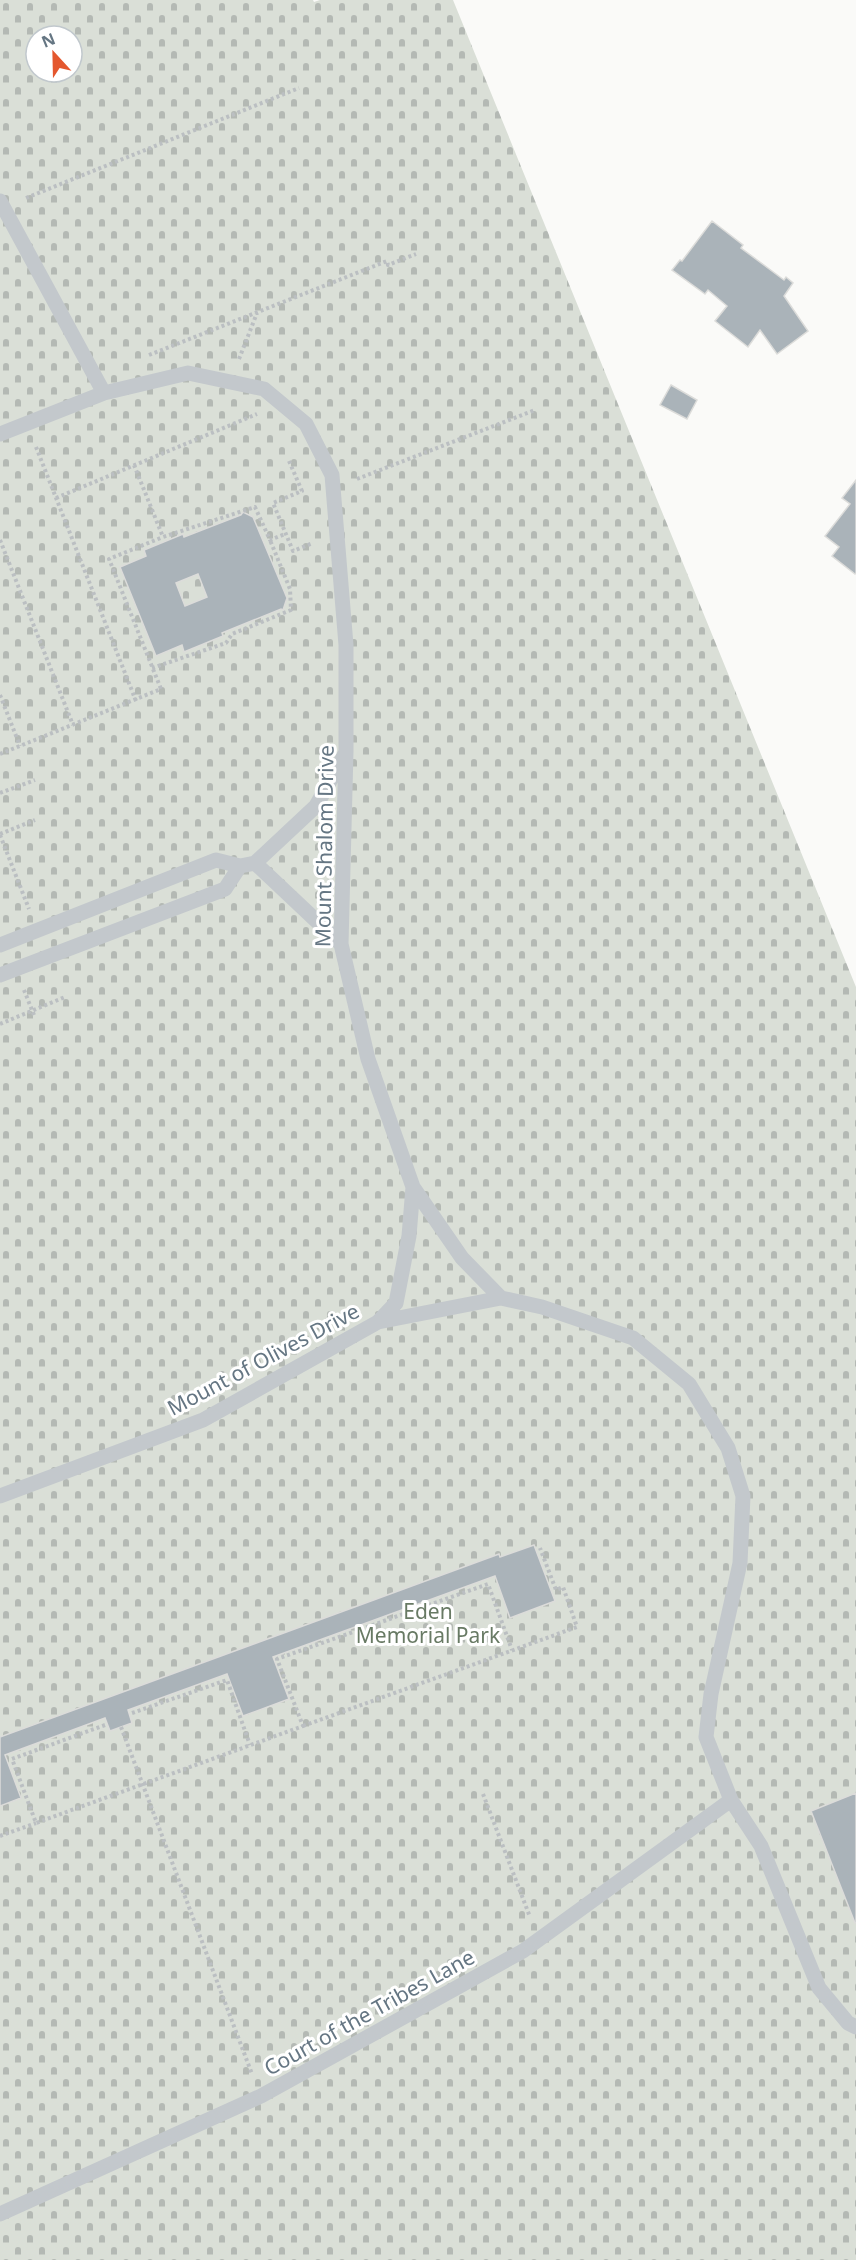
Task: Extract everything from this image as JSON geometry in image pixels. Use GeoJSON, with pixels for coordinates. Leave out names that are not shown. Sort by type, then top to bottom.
{"type":"FeatureCollection","features":[{"type":"Feature","properties":{"kind":"lane"},"geometry":{"type":"LineString","coordinates":[[2,204],[104,393]]}},
{"type":"Feature","properties":{"kind":"lane","name":"Mount Shalom Drive"},"geometry":{"type":"LineString","coordinates":[[0,434],[104,393],[188,373],[264,389],[306,424],[332,475],[346,645],[341,944],[368,1059],[413,1187],[462,1258],[501,1298]]}},
{"type":"Feature","properties":{"kind":"lane"},"geometry":{"type":"LineString","coordinates":[[0,975],[225,889],[247,865],[316,806],[346,751]]}},
{"type":"Feature","properties":{"kind":"lane"},"geometry":{"type":"LineString","coordinates":[[0,945],[216,860],[247,865],[341,944]]}},
{"type":"Feature","properties":{"kind":"lane","name":"Mount of Olives Drive"},"geometry":{"type":"LineString","coordinates":[[378,1322],[396,1302],[409,1236],[413,1187]]}},
{"type":"Feature","properties":{"kind":"lane"},"geometry":{"type":"LineString","coordinates":[[501,1298],[542,1307],[633,1338],[689,1384],[728,1448],[743,1496],[740,1563],[711,1694],[706,1737],[731,1800],[761,1846],[819,1988],[848,2023],[856,2027]]}},
{"type":"Feature","properties":{"kind":"lane","name":"Mount of Olives Drive"},"geometry":{"type":"LineString","coordinates":[[0,1496],[203,1420],[378,1322],[501,1298]]}},
{"type":"Feature","properties":{"kind":"lane","name":"Court of the Tribes Lane"},"geometry":{"type":"LineString","coordinates":[[0,2214],[261,2096],[512,1957],[731,1800]]}},
{"type":"Feature","properties":{"kind":"path"},"geometry":{"type":"LineString","coordinates":[[2,204],[299,88]]}},
{"type":"Feature","properties":{"kind":"path"},"geometry":{"type":"LineString","coordinates":[[138,359],[387,261],[388,265],[416,254]]}},
{"type":"Feature","properties":{"kind":"path"},"geometry":{"type":"LineString","coordinates":[[231,382],[258,312]]}},
{"type":"Feature","properties":{"kind":"path"},"geometry":{"type":"LineString","coordinates":[[56,498],[280,403]]}},
{"type":"Feature","properties":{"kind":"path"},"geometry":{"type":"LineString","coordinates":[[333,488],[535,410]]}},
{"type":"Feature","properties":{"kind":"path"},"geometry":{"type":"LineString","coordinates":[[27,424],[136,701]]}},
{"type":"Feature","properties":{"kind":"path"},"geometry":{"type":"LineString","coordinates":[[289,461],[302,491],[273,504],[294,551],[337,532]]}},
{"type":"Feature","properties":{"kind":"path"},"geometry":{"type":"LineString","coordinates":[[134,465],[163,537]]}},
{"type":"Feature","properties":{"kind":"path"},"geometry":{"type":"LineString","coordinates":[[0,754],[161,689],[109,559],[163,537],[255,507],[290,589],[291,610],[232,634],[226,643],[153,668]]}},
{"type":"Feature","properties":{"kind":"path"},"geometry":{"type":"LineString","coordinates":[[270,540],[285,534]]}},
{"type":"Feature","properties":{"kind":"path"},"geometry":{"type":"LineString","coordinates":[[0,540],[73,725]]}},
{"type":"Feature","properties":{"kind":"path"},"geometry":{"type":"LineString","coordinates":[[0,695],[20,746]]}},
{"type":"Feature","properties":{"kind":"path"},"geometry":{"type":"LineString","coordinates":[[0,793],[35,780]]}},
{"type":"Feature","properties":{"kind":"path"},"geometry":{"type":"LineString","coordinates":[[35,820],[0,834],[38,930]]}},
{"type":"Feature","properties":{"kind":"path"},"geometry":{"type":"LineString","coordinates":[[0,1024],[65,997]]}},
{"type":"Feature","properties":{"kind":"path"},"geometry":{"type":"LineString","coordinates":[[0,1836],[577,1627],[563,1587],[556,1590],[540,1548]]}},
{"type":"Feature","properties":{"kind":"path"},"geometry":{"type":"LineString","coordinates":[[303,1726],[277,1659],[488,1584],[512,1650]]}},
{"type":"Feature","properties":{"kind":"path"},"geometry":{"type":"LineString","coordinates":[[132,1713],[227,1680],[250,1745]]}},
{"type":"Feature","properties":{"kind":"path"},"geometry":{"type":"LineString","coordinates":[[36,1823],[12,1759],[105,1725]]}},
{"type":"Feature","properties":{"kind":"path"},"geometry":{"type":"LineString","coordinates":[[121,1727],[261,2096]]}},
{"type":"Feature","properties":{"kind":"path"},"geometry":{"type":"LineString","coordinates":[[483,1794],[538,1939]]}},
{"type":"Feature","properties":{"kind":"green space","name":"Eden Memorial Park"},"geometry":{"type":"Polygon","coordinates":[[[0,0],[313,0],[314,2],[320,0],[453,0],[856,987],[856,2260],[0,2260],[0,0]]]}},
{"type":"Feature","properties":{"kind":"building"},"geometry":{"type":"Polygon","coordinates":[[[712,221],[743,245],[741,248],[784,280],[786,277],[793,283],[784,296],[808,331],[777,354],[760,330],[748,347],[715,321],[727,306],[708,290],[705,294],[672,270],[680,260],[682,261],[712,221]]]}},
{"type":"Feature","properties":{"kind":"building"},"geometry":{"type":"Polygon","coordinates":[[[671,385],[697,400],[687,419],[660,405],[671,385]]]}},
{"type":"Feature","properties":{"kind":"building"},"geometry":{"type":"Polygon","coordinates":[[[856,480],[855,574],[832,556],[839,547],[825,536],[850,504],[842,498],[856,480]]]}},
{"type":"Feature","properties":{"kind":"building"},"geometry":{"type":"Polygon","coordinates":[[[243,512],[253,517],[287,598],[283,610],[222,633],[223,636],[184,652],[182,645],[156,656],[120,567],[146,556],[144,550],[183,534],[184,537],[241,515],[243,512]],[[198,574],[176,583],[185,606],[207,597],[198,574]]]}},
{"type":"Feature","properties":{"kind":"building"},"geometry":{"type":"Polygon","coordinates":[[[534,1545],[555,1601],[510,1618],[495,1576],[273,1657],[289,1699],[243,1716],[227,1674],[128,1710],[132,1723],[110,1731],[105,1718],[5,1755],[21,1798],[0,1806],[0,1737],[499,1554],[500,1557],[534,1545]]]}},
{"type":"Feature","properties":{"kind":"building"},"geometry":{"type":"Polygon","coordinates":[[[856,1793],[856,1923],[855,1923],[811,1811],[856,1793]]]}}]}
